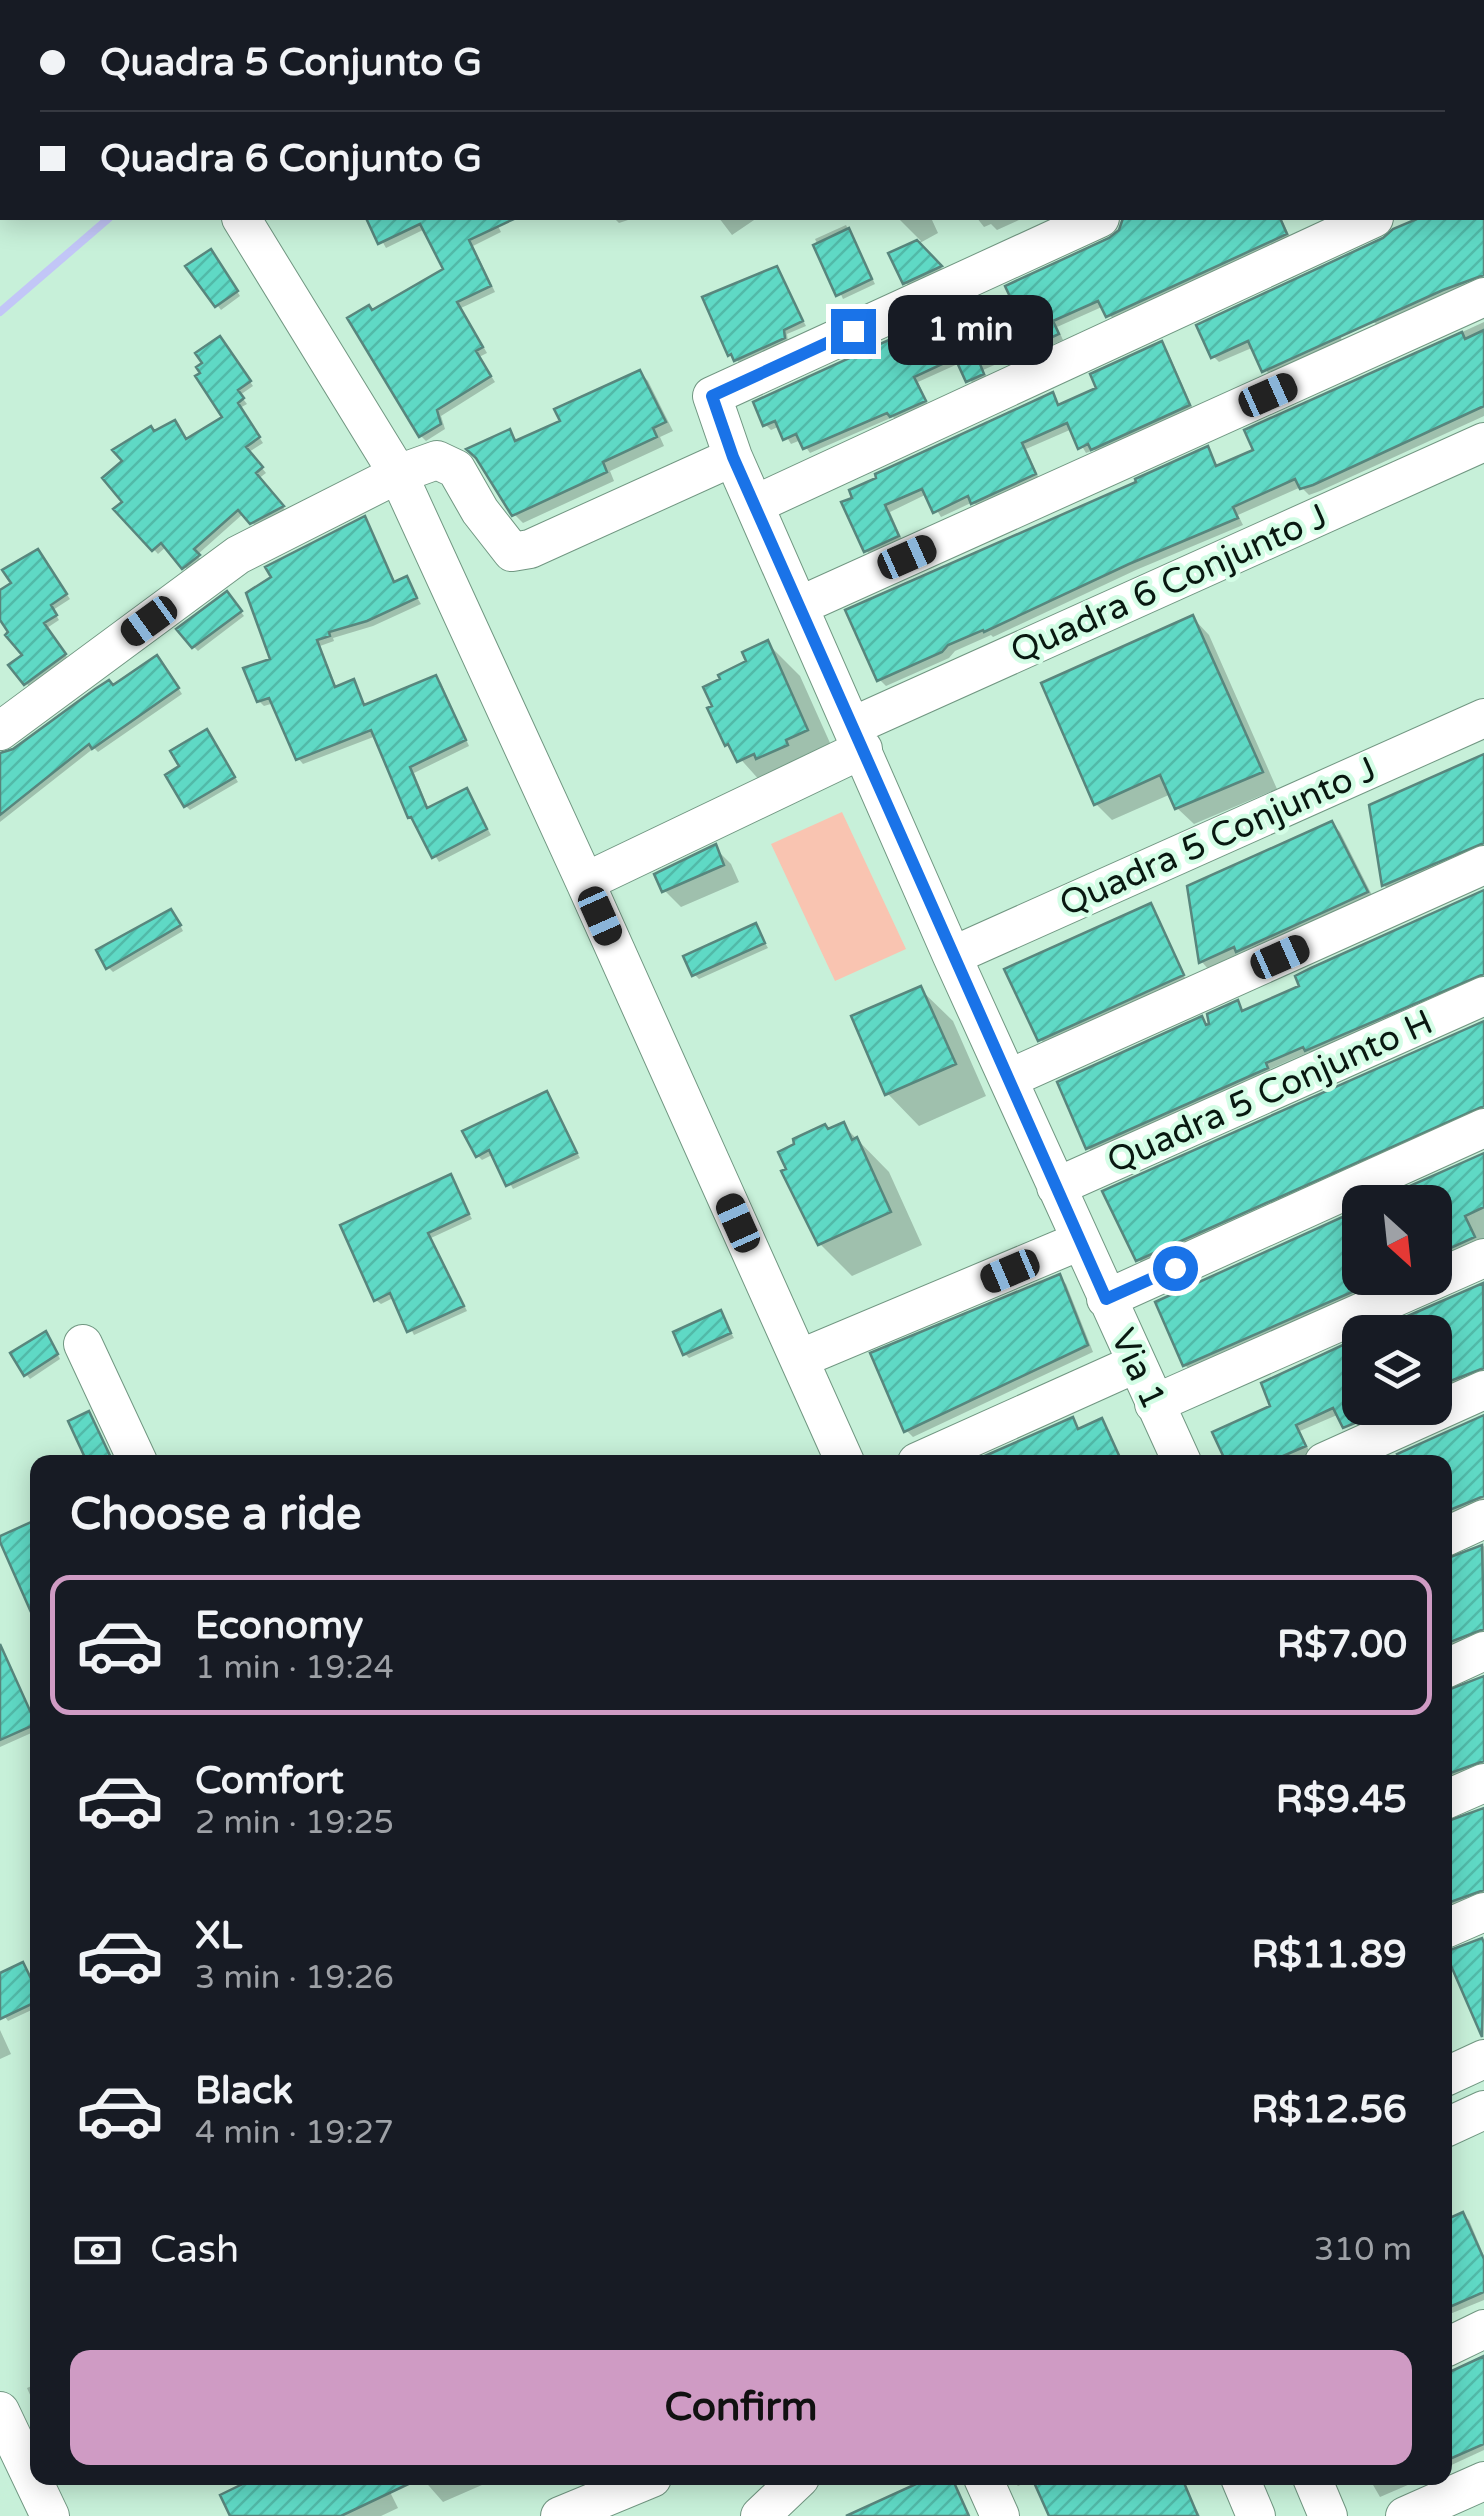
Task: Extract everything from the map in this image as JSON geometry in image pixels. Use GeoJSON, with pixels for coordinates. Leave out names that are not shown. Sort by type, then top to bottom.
{"type":"FeatureCollection","features":[{"type":"Feature","properties":{"kind":"street"},"geometry":{"type":"LineString","coordinates":[[243,220],[398,474],[841,1455]]}},
{"type":"Feature","properties":{"kind":"street","name":"Via 1"},"geometry":{"type":"LineString","coordinates":[[1096,220],[712,396],[733,457],[952,956],[1179,1455]]}},
{"type":"Feature","properties":{"kind":"street"},"geometry":{"type":"LineString","coordinates":[[756,504],[1370,220]]}},
{"type":"Feature","properties":{"kind":"street"},"geometry":{"type":"LineString","coordinates":[[799,606],[1484,297]]}},
{"type":"Feature","properties":{"kind":"street","name":"Quadra 6 Conjunto J"},"geometry":{"type":"LineString","coordinates":[[585,882],[858,737],[1484,442]]}},
{"type":"Feature","properties":{"kind":"street"},"geometry":{"type":"LineString","coordinates":[[0,731],[238,555],[398,474],[437,460],[456,470],[503,543],[512,552],[523,552],[733,457]]}},
{"type":"Feature","properties":{"kind":"street","name":"Quadra 5 Conjunto J"},"geometry":{"type":"LineString","coordinates":[[952,956],[1484,718]]}},
{"type":"Feature","properties":{"kind":"street"},"geometry":{"type":"LineString","coordinates":[[1008,1079],[1484,865]]}},
{"type":"Feature","properties":{"kind":"street","name":"Quadra 5 Conjunto H"},"geometry":{"type":"LineString","coordinates":[[1056,1187],[1484,996]]}},
{"type":"Feature","properties":{"kind":"street"},"geometry":{"type":"LineString","coordinates":[[1106,1299],[1484,1128]]}},
{"type":"Feature","properties":{"kind":"street"},"geometry":{"type":"LineString","coordinates":[[799,1359],[1080,1241]]}},
{"type":"Feature","properties":{"kind":"street"},"geometry":{"type":"LineString","coordinates":[[1154,1404],[1484,1258]]}},
{"type":"Feature","properties":{"kind":"street"},"geometry":{"type":"LineString","coordinates":[[83,1344],[135,1455]]}},
{"type":"Feature","properties":{"kind":"street"},"geometry":{"type":"LineString","coordinates":[[934,1455],[1135,1364]]}},
{"type":"Feature","properties":{"kind":"street"},"geometry":{"type":"LineString","coordinates":[[1340,1455],[1484,1390]]}},
{"type":"Feature","properties":{"kind":"street"},"geometry":{"type":"LineString","coordinates":[[1452,1534],[1484,1519]]}},
{"type":"Feature","properties":{"kind":"street"},"geometry":{"type":"LineString","coordinates":[[1452,1666],[1484,1652]]}},
{"type":"Feature","properties":{"kind":"street"},"geometry":{"type":"LineString","coordinates":[[1452,1797],[1484,1783]]}},
{"type":"Feature","properties":{"kind":"street"},"geometry":{"type":"LineString","coordinates":[[1452,1926],[1484,1912]]}},
{"type":"Feature","properties":{"kind":"street"},"geometry":{"type":"LineString","coordinates":[[1452,2345],[1484,2329]]}},
{"type":"Feature","properties":{"kind":"street"},"geometry":{"type":"LineString","coordinates":[[0,2411],[30,2474]]}},
{"type":"Feature","properties":{"kind":"street"},"geometry":{"type":"LineString","coordinates":[[1406,2516],[1484,2481]]}},
{"type":"Feature","properties":{"kind":"street"},"geometry":{"type":"LineString","coordinates":[[35,2485],[50,2516]]}},
{"type":"Feature","properties":{"kind":"street"},"geometry":{"type":"LineString","coordinates":[[769,2512],[794,2485]]}},
{"type":"Feature","properties":{"kind":"street"},"geometry":{"type":"LineString","coordinates":[[986,2485],[1000,2516]]}},
{"type":"Feature","properties":{"kind":"street"},"geometry":{"type":"LineString","coordinates":[[1243,2485],[1256,2516]]}},
{"type":"Feature","properties":{"kind":"street"},"geometry":{"type":"LineString","coordinates":[[1315,2485],[1328,2516]]}},
{"type":"Feature","properties":{"kind":"street"},"geometry":{"type":"LineString","coordinates":[[560,2516],[596,2488]]}},
{"type":"Feature","properties":{"kind":"shaded area"},"geometry":{"type":"Polygon","coordinates":[[[842,812],[906,949],[835,981],[771,844],[842,812]]]}},
{"type":"Feature","properties":{"kind":"building"},"geometry":{"type":"Polygon","coordinates":[[[367,220],[512,220],[469,240],[491,286],[457,302],[483,347],[476,351],[491,376],[437,410],[441,424],[419,437],[347,318],[369,305],[372,310],[443,269],[420,224],[378,244],[367,220]]]}},
{"type":"Feature","properties":{"kind":"building"},"geometry":{"type":"Polygon","coordinates":[[[1122,220],[1281,220],[1287,234],[1106,317],[1098,301],[1053,321],[1059,334],[1033,346],[1005,286],[1119,230],[1122,220]]]}},
{"type":"Feature","properties":{"kind":"building"},"geometry":{"type":"Polygon","coordinates":[[[1414,220],[1484,220],[1484,275],[1262,372],[1248,341],[1211,358],[1196,325],[1383,238],[1414,220]]]}},
{"type":"Feature","properties":{"kind":"building"},"geometry":{"type":"Polygon","coordinates":[[[849,228],[872,279],[836,296],[813,245],[849,228]]]}},
{"type":"Feature","properties":{"kind":"building"},"geometry":{"type":"Polygon","coordinates":[[[917,240],[942,266],[903,284],[888,253],[917,240]]]}},
{"type":"Feature","properties":{"kind":"building"},"geometry":{"type":"Polygon","coordinates":[[[211,249],[238,291],[215,307],[185,266],[211,249]]]}},
{"type":"Feature","properties":{"kind":"building"},"geometry":{"type":"Polygon","coordinates":[[[777,266],[803,321],[784,330],[785,338],[734,361],[731,354],[728,356],[702,297],[777,266]]]}},
{"type":"Feature","properties":{"kind":"building"},"geometry":{"type":"Polygon","coordinates":[[[970,303],[995,357],[980,364],[984,374],[966,382],[955,358],[914,377],[926,401],[803,449],[796,434],[783,440],[775,421],[763,426],[753,402],[970,303]]]}},
{"type":"Feature","properties":{"kind":"building"},"geometry":{"type":"Polygon","coordinates":[[[1484,330],[1484,406],[1313,485],[1300,489],[1295,479],[1233,507],[1238,518],[948,645],[942,652],[877,681],[845,610],[1136,482],[1135,479],[1208,446],[1216,466],[1253,450],[1244,430],[1462,332],[1465,339],[1484,330]]]}},
{"type":"Feature","properties":{"kind":"building"},"geometry":{"type":"Polygon","coordinates":[[[220,336],[251,381],[238,390],[244,398],[238,403],[260,437],[246,447],[263,467],[256,473],[284,506],[250,524],[238,510],[194,549],[200,555],[182,569],[161,543],[152,551],[113,509],[122,502],[102,478],[122,461],[112,450],[151,426],[154,431],[175,420],[186,439],[222,417],[195,376],[200,373],[196,367],[202,363],[195,353],[220,336]]]}},
{"type":"Feature","properties":{"kind":"building"},"geometry":{"type":"Polygon","coordinates":[[[1162,341],[1190,405],[1091,450],[1088,444],[1078,449],[1067,423],[1022,443],[1036,474],[971,504],[968,496],[933,513],[922,489],[885,505],[899,536],[864,552],[841,502],[852,498],[849,490],[876,478],[875,474],[1053,392],[1058,405],[1096,388],[1090,374],[1162,341]]]}},
{"type":"Feature","properties":{"kind":"building"},"geometry":{"type":"Polygon","coordinates":[[[640,370],[666,422],[653,428],[657,437],[603,462],[607,472],[512,516],[476,458],[466,449],[510,429],[515,441],[560,421],[554,409],[640,370]]]}},
{"type":"Feature","properties":{"kind":"building"},"geometry":{"type":"Polygon","coordinates":[[[365,516],[394,582],[407,576],[417,598],[317,640],[335,687],[354,679],[364,705],[436,675],[466,740],[410,767],[427,808],[467,788],[487,829],[432,858],[411,817],[408,818],[371,730],[296,760],[269,698],[257,702],[243,668],[270,659],[246,593],[271,577],[265,567],[365,516]]]}},
{"type":"Feature","properties":{"kind":"building"},"geometry":{"type":"Polygon","coordinates":[[[38,549],[67,594],[51,605],[57,615],[44,623],[66,654],[24,685],[8,665],[22,655],[5,635],[8,632],[0,620],[0,590],[11,583],[2,570],[38,549]]]}},
{"type":"Feature","properties":{"kind":"building"},"geometry":{"type":"Polygon","coordinates":[[[227,591],[242,611],[192,648],[176,629],[227,591]]]}},
{"type":"Feature","properties":{"kind":"building"},"geometry":{"type":"Polygon","coordinates":[[[1193,615],[1263,772],[1175,809],[1160,775],[1094,805],[1041,683],[1193,615]]]}},
{"type":"Feature","properties":{"kind":"building"},"geometry":{"type":"Polygon","coordinates":[[[768,640],[808,730],[786,740],[788,745],[756,759],[754,754],[737,762],[707,708],[712,706],[703,687],[746,661],[742,652],[768,640]]]}},
{"type":"Feature","properties":{"kind":"building"},"geometry":{"type":"Polygon","coordinates":[[[157,655],[179,688],[92,749],[89,744],[0,815],[0,753],[13,749],[109,680],[113,685],[157,655]]]}},
{"type":"Feature","properties":{"kind":"building"},"geometry":{"type":"Polygon","coordinates":[[[207,729],[235,777],[184,807],[165,775],[179,766],[170,751],[207,729]]]}},
{"type":"Feature","properties":{"kind":"building"},"geometry":{"type":"Polygon","coordinates":[[[1484,754],[1484,843],[1382,886],[1369,805],[1484,754]]]}},
{"type":"Feature","properties":{"kind":"building"},"geometry":{"type":"Polygon","coordinates":[[[1332,821],[1368,892],[1236,952],[1234,947],[1199,963],[1187,886],[1332,821]]]}},
{"type":"Feature","properties":{"kind":"building"},"geometry":{"type":"Polygon","coordinates":[[[716,844],[724,865],[662,892],[654,874],[716,844]]]}},
{"type":"Feature","properties":{"kind":"building"},"geometry":{"type":"Polygon","coordinates":[[[1484,890],[1484,974],[1305,1051],[1303,1047],[1266,1063],[1268,1068],[1086,1149],[1057,1082],[1202,1016],[1209,1024],[1207,1014],[1238,1000],[1242,1011],[1299,986],[1295,976],[1484,890]]]}},
{"type":"Feature","properties":{"kind":"building"},"geometry":{"type":"Polygon","coordinates":[[[1151,903],[1184,975],[1038,1041],[1004,969],[1151,903]]]}},
{"type":"Feature","properties":{"kind":"building"},"geometry":{"type":"Polygon","coordinates":[[[171,909],[181,925],[106,969],[96,950],[171,909]]]}},
{"type":"Feature","properties":{"kind":"building"},"geometry":{"type":"Polygon","coordinates":[[[756,923],[765,943],[692,976],[683,956],[756,923]]]}},
{"type":"Feature","properties":{"kind":"building"},"geometry":{"type":"Polygon","coordinates":[[[921,986],[956,1064],[885,1095],[851,1016],[921,986]]]}},
{"type":"Feature","properties":{"kind":"building"},"geometry":{"type":"Polygon","coordinates":[[[1484,1021],[1484,1106],[1136,1261],[1102,1191],[1484,1021]]]}},
{"type":"Feature","properties":{"kind":"building"},"geometry":{"type":"Polygon","coordinates":[[[547,1091],[577,1153],[506,1186],[489,1150],[476,1157],[462,1131],[547,1091]]]}},
{"type":"Feature","properties":{"kind":"building"},"geometry":{"type":"Polygon","coordinates":[[[844,1122],[852,1140],[857,1137],[891,1212],[818,1245],[781,1171],[786,1169],[778,1152],[794,1144],[793,1139],[825,1124],[828,1129],[844,1122]]]}},
{"type":"Feature","properties":{"kind":"building"},"geometry":{"type":"Polygon","coordinates":[[[1484,1153],[1484,1207],[1465,1216],[1475,1237],[1452,1247],[1452,1185],[1412,1185],[1484,1153]]]}},
{"type":"Feature","properties":{"kind":"building"},"geometry":{"type":"Polygon","coordinates":[[[451,1174],[469,1214],[428,1233],[464,1306],[407,1332],[390,1293],[374,1301],[340,1225],[451,1174]]]}},
{"type":"Feature","properties":{"kind":"building"},"geometry":{"type":"Polygon","coordinates":[[[1342,1217],[1342,1295],[1345,1295],[1183,1366],[1155,1302],[1342,1217]]]}},
{"type":"Feature","properties":{"kind":"building"},"geometry":{"type":"Polygon","coordinates":[[[1060,1274],[1088,1345],[904,1432],[870,1353],[1060,1274]]]}},
{"type":"Feature","properties":{"kind":"building"},"geometry":{"type":"Polygon","coordinates":[[[1483,1283],[1484,1368],[1452,1380],[1452,1315],[1410,1315],[1483,1283]]]}},
{"type":"Feature","properties":{"kind":"building"},"geometry":{"type":"Polygon","coordinates":[[[721,1310],[731,1333],[683,1355],[673,1332],[721,1310]]]}},
{"type":"Feature","properties":{"kind":"building"},"geometry":{"type":"Polygon","coordinates":[[[46,1331],[58,1354],[24,1376],[10,1353],[46,1331]]]}},
{"type":"Feature","properties":{"kind":"building"},"geometry":{"type":"Polygon","coordinates":[[[1342,1345],[1342,1425],[1350,1425],[1343,1428],[1333,1408],[1296,1425],[1306,1446],[1285,1455],[1223,1455],[1212,1432],[1270,1406],[1261,1383],[1342,1345]]]}},
{"type":"Feature","properties":{"kind":"building"},"geometry":{"type":"Polygon","coordinates":[[[89,1411],[110,1455],[84,1455],[68,1421],[89,1411]]]}},
{"type":"Feature","properties":{"kind":"building"},"geometry":{"type":"Polygon","coordinates":[[[1484,1415],[1484,1496],[1452,1509],[1452,1455],[1397,1454],[1484,1415]]]}},
{"type":"Feature","properties":{"kind":"building"},"geometry":{"type":"Polygon","coordinates":[[[1073,1417],[1078,1429],[1102,1418],[1119,1455],[987,1455],[1073,1417]]]}},
{"type":"Feature","properties":{"kind":"building"},"geometry":{"type":"Polygon","coordinates":[[[30,1523],[30,1610],[0,1542],[0,1536],[30,1523]]]}},
{"type":"Feature","properties":{"kind":"building"},"geometry":{"type":"Polygon","coordinates":[[[1482,1545],[1484,1629],[1452,1641],[1452,1556],[1482,1545]]]}},
{"type":"Feature","properties":{"kind":"building"},"geometry":{"type":"Polygon","coordinates":[[[0,1644],[30,1711],[30,1727],[0,1740],[0,1644]]]}},
{"type":"Feature","properties":{"kind":"building"},"geometry":{"type":"Polygon","coordinates":[[[1484,1676],[1484,1761],[1452,1772],[1452,1688],[1484,1676]]]}},
{"type":"Feature","properties":{"kind":"building"},"geometry":{"type":"Polygon","coordinates":[[[1484,1808],[1484,1890],[1452,1901],[1452,1819],[1484,1808]]]}},
{"type":"Feature","properties":{"kind":"building"},"geometry":{"type":"Polygon","coordinates":[[[1482,1938],[1484,1943],[1482,2037],[1452,1968],[1452,1949],[1482,1938]]]}},
{"type":"Feature","properties":{"kind":"building"},"geometry":{"type":"Polygon","coordinates":[[[23,1962],[30,1976],[30,2005],[0,2019],[0,1973],[23,1962]]]}},
{"type":"Feature","properties":{"kind":"building"},"geometry":{"type":"Polygon","coordinates":[[[1463,2212],[1484,2259],[1484,2292],[1452,2306],[1452,2217],[1463,2212]]]}},
{"type":"Feature","properties":{"kind":"building"},"geometry":{"type":"Polygon","coordinates":[[[1484,2356],[1484,2444],[1452,2458],[1452,2371],[1484,2356]]]}},
{"type":"Feature","properties":{"kind":"building"},"geometry":{"type":"Polygon","coordinates":[[[241,2485],[406,2485],[341,2516],[230,2516],[220,2495],[241,2485]]]}},
{"type":"Feature","properties":{"kind":"building"},"geometry":{"type":"Polygon","coordinates":[[[914,2485],[955,2485],[969,2516],[846,2516],[914,2485]]]}},
{"type":"Feature","properties":{"kind":"building"},"geometry":{"type":"Polygon","coordinates":[[[1035,2485],[1185,2485],[1198,2516],[1049,2516],[1035,2485]]]}},
{"type":"Feature","properties":{"kind":"waterway"},"geometry":{"type":"LineString","coordinates":[[0,312],[107,220]]}},
{"type":"Feature","properties":{"kind":"route"},"geometry":{"type":"LineString","coordinates":[[853,331],[712,396],[733,457],[1106,1299],[1175,1268]]}}]}
